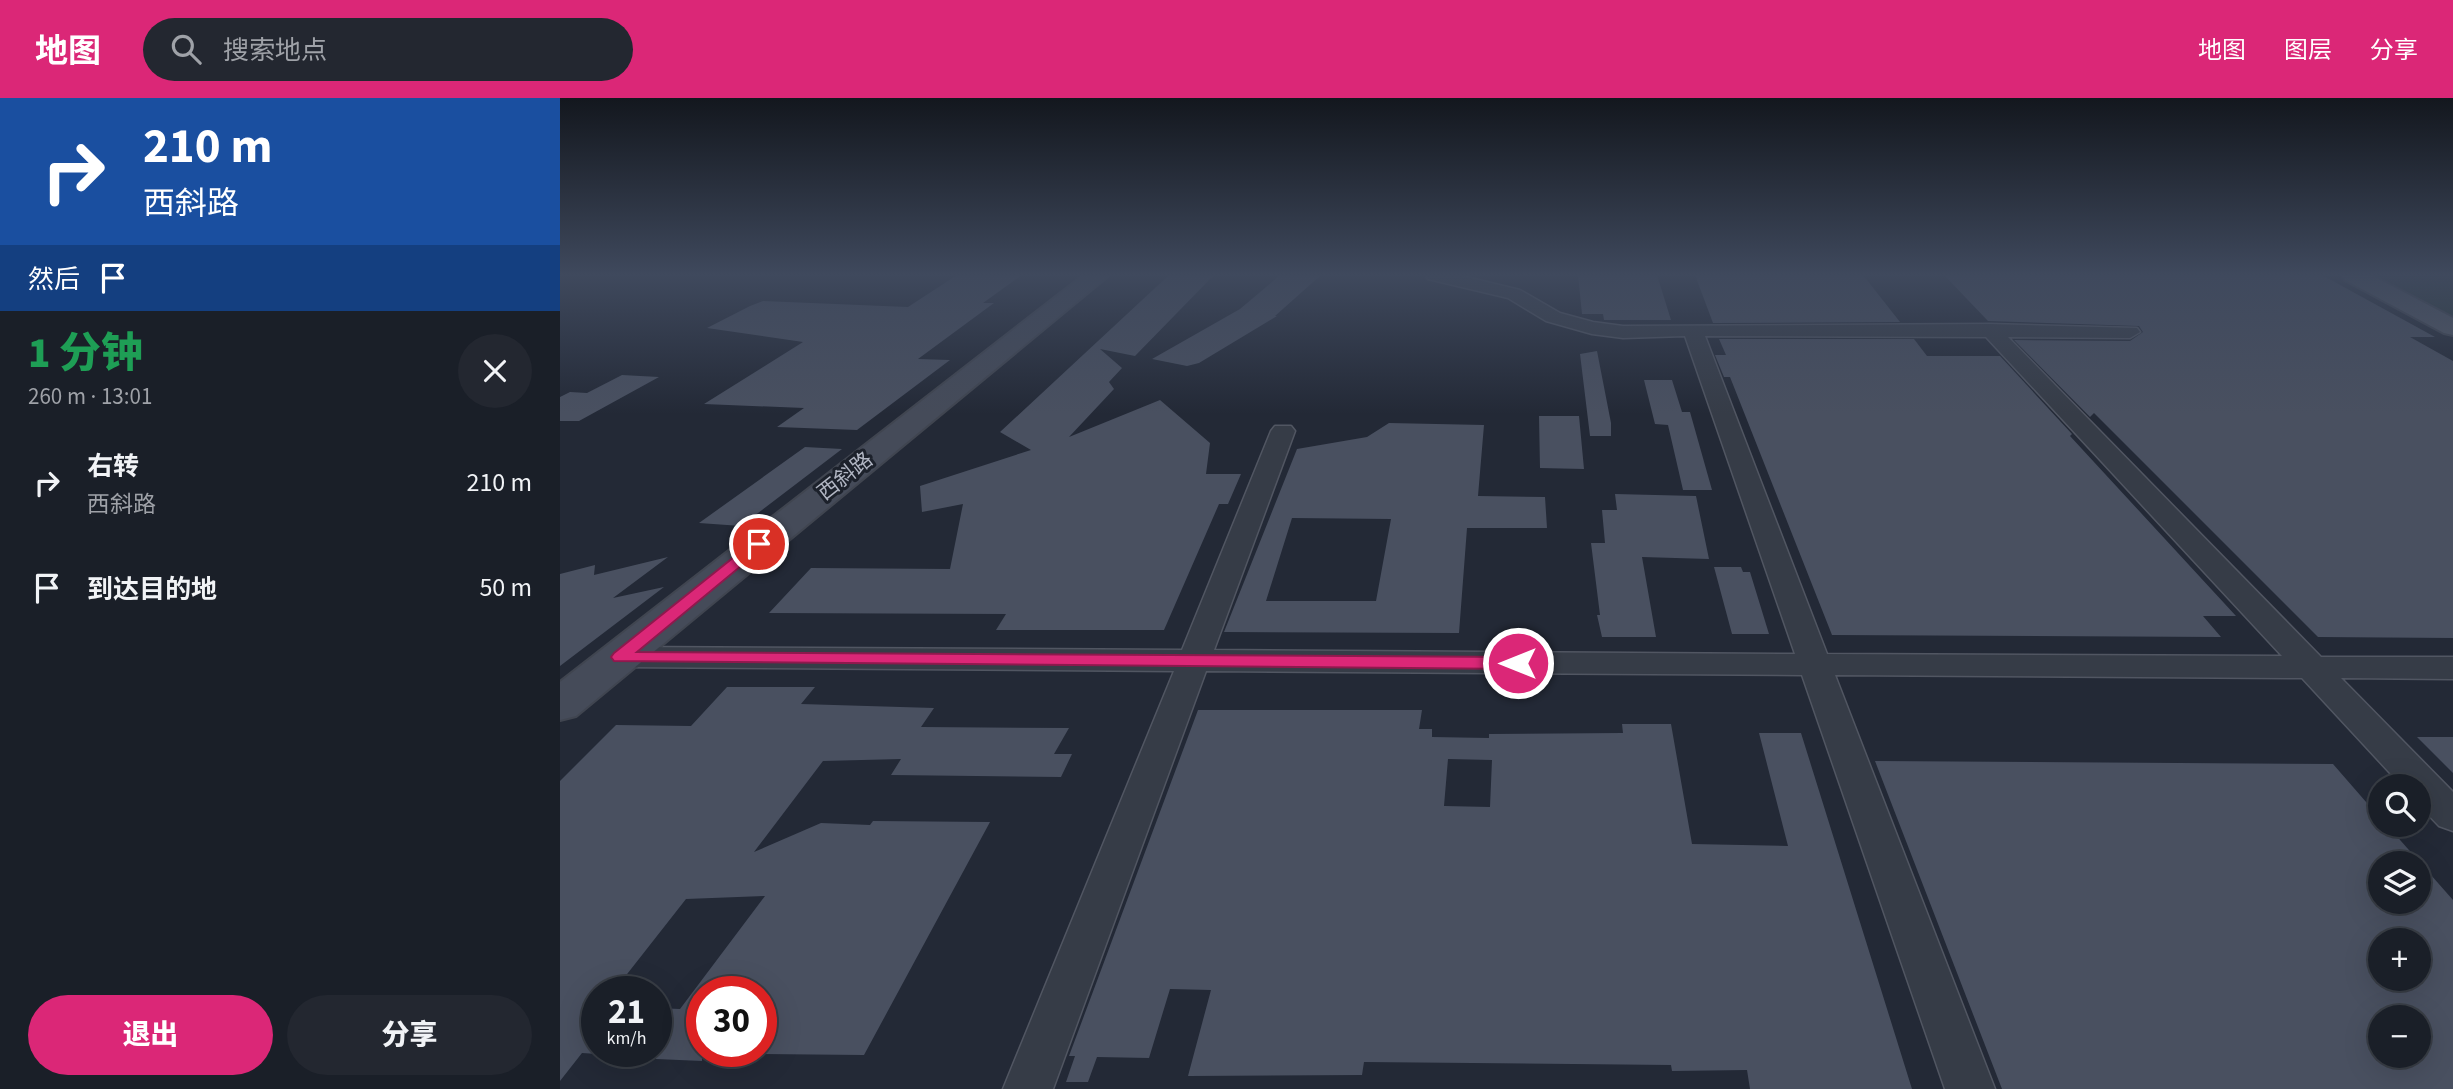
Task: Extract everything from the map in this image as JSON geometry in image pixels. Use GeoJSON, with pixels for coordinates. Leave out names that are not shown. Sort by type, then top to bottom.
{"type":"FeatureCollection","features":[{"type":"Feature","properties":{"kind":"street","name":"西斜路"},"geometry":{"type":"LineString","coordinates":[[560,705],[1040,321]]}},
{"type":"Feature","properties":{"kind":"street"},"geometry":{"type":"LineString","coordinates":[[1568,321],[1623,332],[2130,332]]}},
{"type":"Feature","properties":{"kind":"street"},"geometry":{"type":"LineString","coordinates":[[1693,330],[1970,1089]]}},
{"type":"Feature","properties":{"kind":"street"},"geometry":{"type":"LineString","coordinates":[[1990,330],[2453,816]]}},
{"type":"Feature","properties":{"kind":"street"},"geometry":{"type":"LineString","coordinates":[[1028,1089],[1283,431]]}},
{"type":"Feature","properties":{"kind":"street"},"geometry":{"type":"LineString","coordinates":[[620,657],[2453,668]]}},
{"type":"Feature","properties":{"kind":"building"},"geometry":{"type":"Polygon","coordinates":[[[720,321],[969,321],[918,359],[950,360],[857,430],[777,427],[804,408],[704,404],[803,342],[707,328],[720,321]]]}},
{"type":"Feature","properties":{"kind":"building"},"geometry":{"type":"Polygon","coordinates":[[[1119,321],[1169,321],[1135,356],[1100,349],[1122,368],[1109,382],[1114,389],[1069,437],[1160,400],[1210,443],[1206,474],[1241,474],[1228,504],[1219,504],[1164,630],[996,630],[1006,614],[769,613],[811,568],[950,569],[963,504],[922,512],[920,486],[1031,450],[1000,432],[1119,321]]]}},
{"type":"Feature","properties":{"kind":"building"},"geometry":{"type":"Polygon","coordinates":[[[1218,321],[1268,321],[1199,363],[1187,366],[1152,359],[1218,321]]]}},
{"type":"Feature","properties":{"kind":"building"},"geometry":{"type":"Polygon","coordinates":[[[1712,321],[1900,322],[1713,323],[1712,321]]]}},
{"type":"Feature","properties":{"kind":"building"},"geometry":{"type":"Polygon","coordinates":[[[1995,321],[2406,321],[2435,337],[2410,337],[2453,361],[2453,638],[2318,637],[2094,413],[2090,417],[2014,340],[2130,341],[2143,332],[2139,326],[1995,321]]]}},
{"type":"Feature","properties":{"kind":"building"},"geometry":{"type":"Polygon","coordinates":[[[1719,339],[1914,339],[1927,356],[2000,356],[2236,616],[2203,616],[2221,637],[1832,635],[1730,377],[1724,377],[1715,355],[1726,355],[1719,339]]]}},
{"type":"Feature","properties":{"kind":"building"},"geometry":{"type":"Polygon","coordinates":[[[1597,351],[1611,423],[1611,436],[1590,436],[1580,354],[1597,351]]]}},
{"type":"Feature","properties":{"kind":"building"},"geometry":{"type":"Polygon","coordinates":[[[622,375],[659,377],[579,421],[560,421],[560,397],[570,392],[587,393],[622,375]]]}},
{"type":"Feature","properties":{"kind":"building"},"geometry":{"type":"Polygon","coordinates":[[[1644,380],[1672,380],[1682,412],[1690,412],[1712,490],[1683,490],[1668,425],[1655,424],[1644,380]]]}},
{"type":"Feature","properties":{"kind":"building"},"geometry":{"type":"Polygon","coordinates":[[[1539,416],[1579,416],[1584,469],[1540,468],[1539,416]]]}},
{"type":"Feature","properties":{"kind":"building"},"geometry":{"type":"Polygon","coordinates":[[[1389,423],[1484,425],[1478,496],[1545,497],[1547,528],[1467,528],[1459,633],[1224,632],[1297,449],[1367,437],[1389,423]],[[1292,518],[1266,601],[1376,601],[1391,519],[1292,518]]]}},
{"type":"Feature","properties":{"kind":"building"},"geometry":{"type":"Polygon","coordinates":[[[805,447],[842,449],[741,526],[699,523],[805,447]]]}},
{"type":"Feature","properties":{"kind":"building"},"geometry":{"type":"Polygon","coordinates":[[[1615,494],[1696,496],[1709,559],[1642,557],[1656,637],[1602,637],[1597,615],[1600,615],[1591,543],[1605,543],[1602,510],[1617,510],[1615,494]]]}},
{"type":"Feature","properties":{"kind":"building"},"geometry":{"type":"Polygon","coordinates":[[[668,557],[613,598],[664,587],[560,666],[560,574],[595,565],[594,575],[668,557]]]}},
{"type":"Feature","properties":{"kind":"building"},"geometry":{"type":"Polygon","coordinates":[[[1714,567],[1741,567],[1743,572],[1750,572],[1769,634],[1732,634],[1714,567]]]}},
{"type":"Feature","properties":{"kind":"building"},"geometry":{"type":"Polygon","coordinates":[[[727,687],[815,687],[801,704],[934,708],[921,727],[1069,728],[1054,754],[1072,754],[1061,777],[891,775],[901,759],[823,761],[754,852],[821,823],[870,825],[873,821],[990,822],[864,1055],[777,1054],[777,976],[705,976],[765,896],[686,899],[626,976],[581,976],[581,1054],[560,1081],[560,781],[616,725],[691,726],[727,687]]]}},
{"type":"Feature","properties":{"kind":"building"},"geometry":{"type":"Polygon","coordinates":[[[1198,710],[1422,710],[1419,729],[1432,729],[1432,737],[1489,738],[1489,734],[1623,733],[1622,724],[1671,724],[1692,844],[1788,846],[1759,733],[1801,733],[1912,1089],[1750,1089],[1747,1070],[1672,1071],[1671,1065],[1364,1062],[1362,1075],[1188,1076],[1211,990],[1170,989],[1149,1058],[1097,1057],[1088,1082],[1066,1082],[1075,1056],[1069,1056],[1198,710]],[[1448,759],[1444,806],[1490,807],[1492,760],[1448,759]]]}},
{"type":"Feature","properties":{"kind":"building"},"geometry":{"type":"Polygon","coordinates":[[[2417,737],[2453,737],[2453,773],[2417,737]]]}},
{"type":"Feature","properties":{"kind":"building"},"geometry":{"type":"Polygon","coordinates":[[[1875,761],[2333,764],[2368,804],[2368,837],[2397,837],[2410,851],[2368,851],[2368,914],[2431,914],[2431,875],[2453,900],[2453,1089],[2002,1089],[1875,761]]]}},
{"type":"Feature","properties":{"kind":"building"},"geometry":{"type":"Polygon","coordinates":[[[686,1001],[686,1060],[672,1060],[672,1009],[680,1009],[686,1001]]]}},
{"type":"Feature","properties":{"kind":"route"},"geometry":{"type":"LineString","coordinates":[[759,544],[620,657],[1518,663]]}}]}
